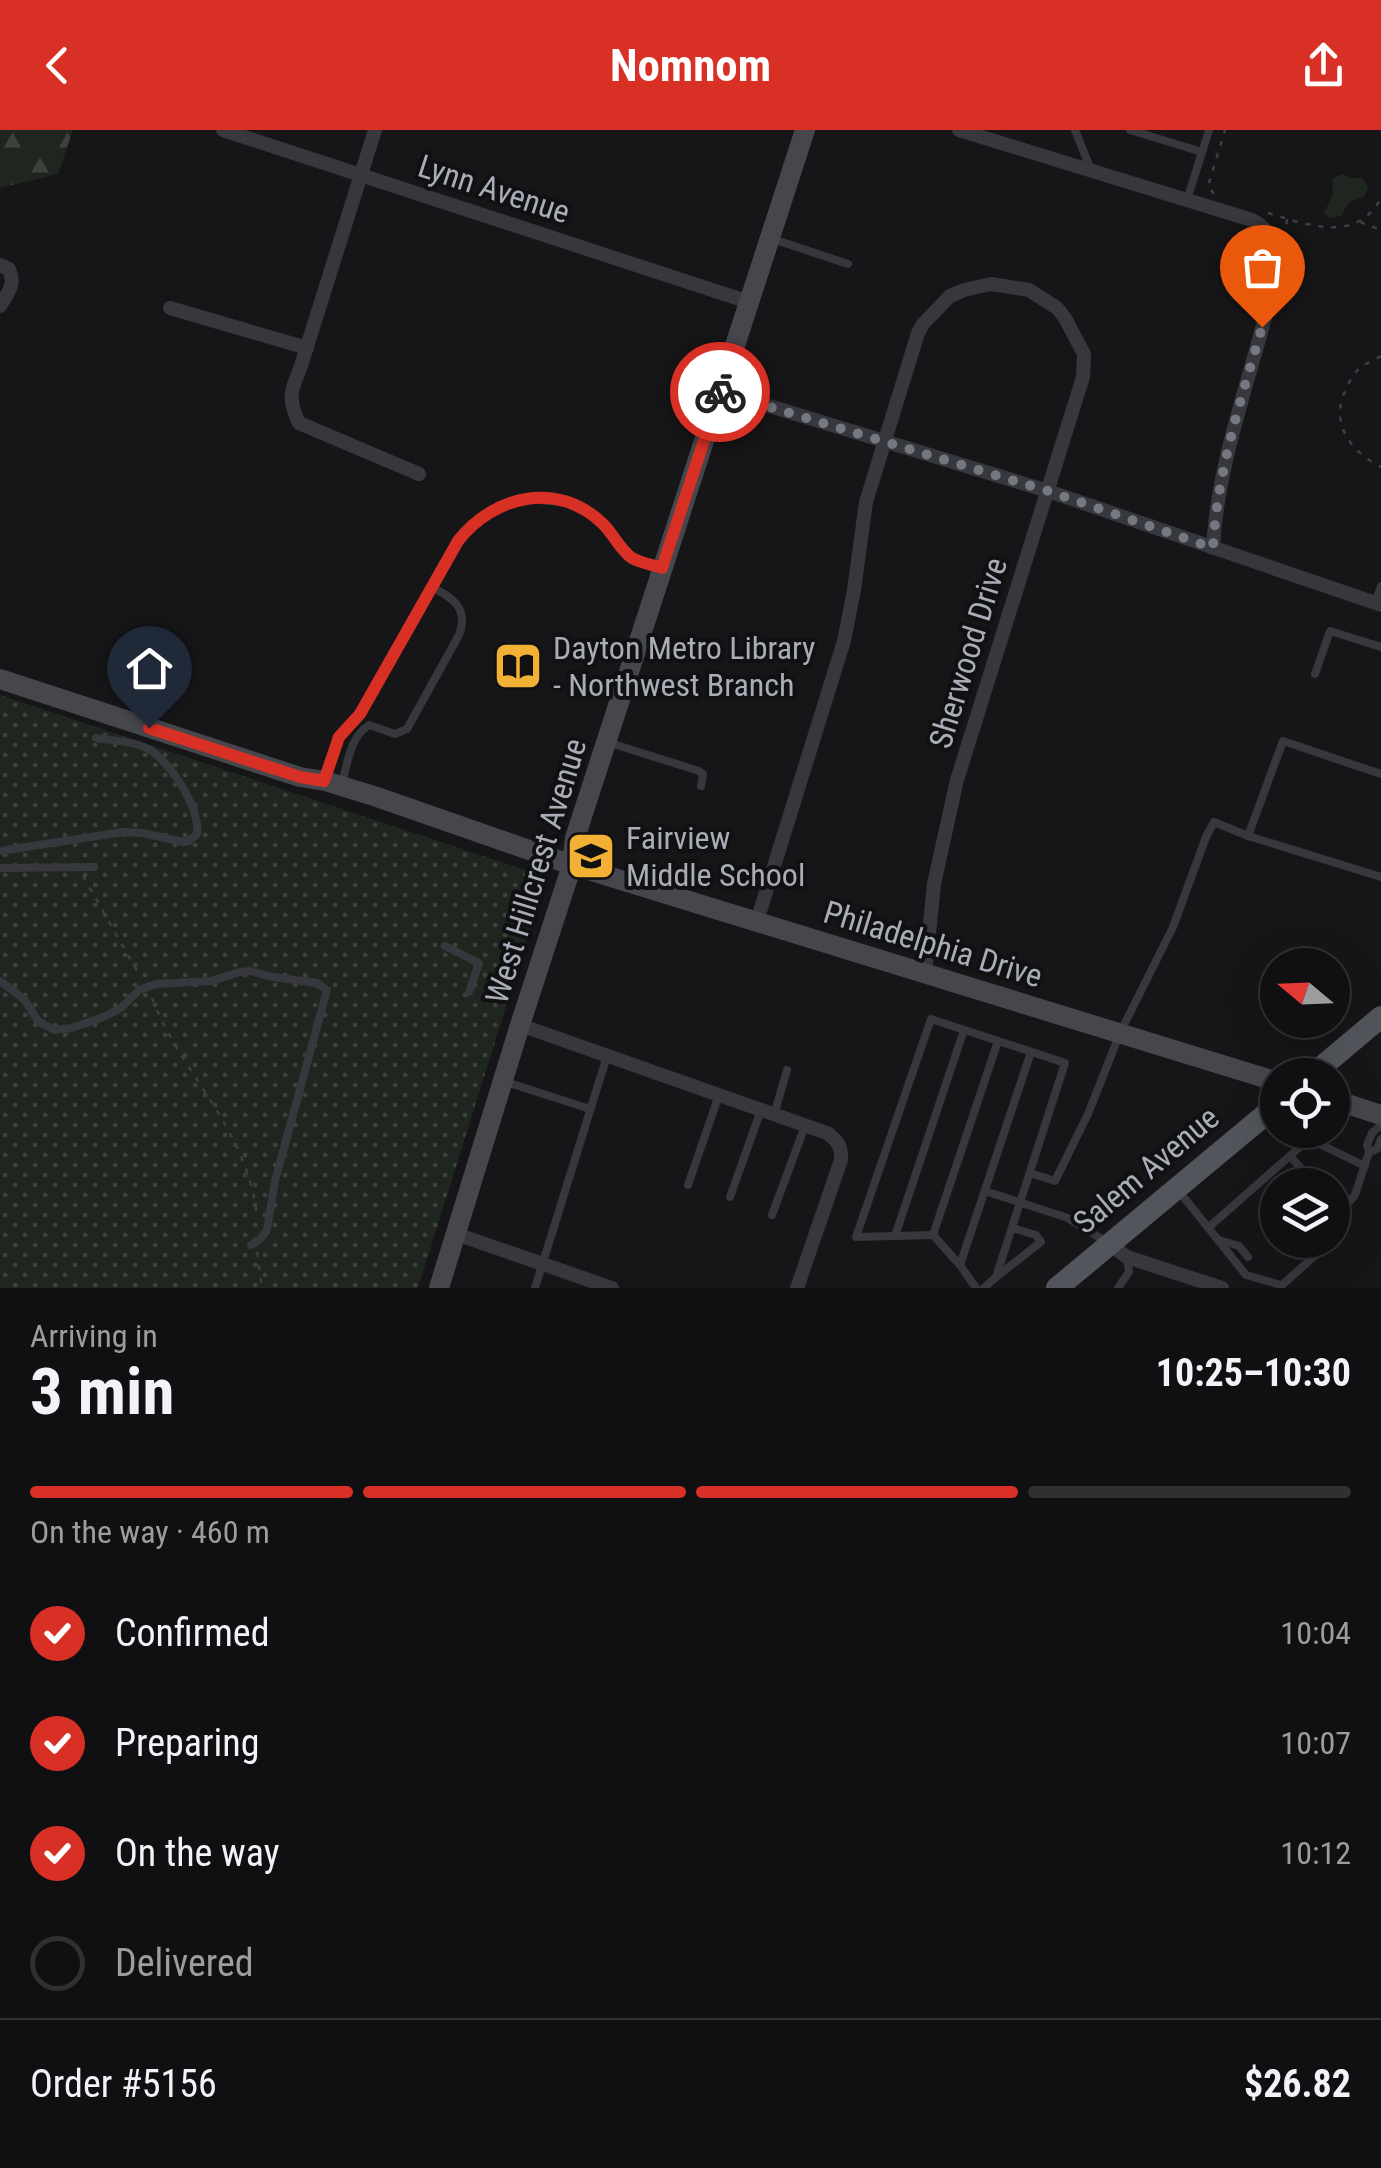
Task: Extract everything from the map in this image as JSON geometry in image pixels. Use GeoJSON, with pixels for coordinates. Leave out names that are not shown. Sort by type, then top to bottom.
{"type":"FeatureCollection","features":[{"type":"Feature","properties":{"kind":"main road","name":"West Hillcrest Avenue"},"geometry":{"type":"LineString","coordinates":[[439,1288],[572,865],[576,838],[805,130]]}},
{"type":"Feature","properties":{"kind":"main road","name":"Philadelphia Drive"},"geometry":{"type":"LineString","coordinates":[[0,679],[300,777],[333,783],[572,865],[1260,1076]]}},
{"type":"Feature","properties":{"kind":"main road"},"geometry":{"type":"LineString","coordinates":[[1332,1058],[1381,1017]]}},
{"type":"Feature","properties":{"kind":"main road"},"geometry":{"type":"LineString","coordinates":[[1350,1091],[1381,1115]]}},
{"type":"Feature","properties":{"kind":"main road","name":"Salem Avenue"},"geometry":{"type":"LineString","coordinates":[[1057,1288],[1118,1250],[1176,1188],[1260,1119]]}},
{"type":"Feature","properties":{"kind":"street","name":"Lynn Avenue"},"geometry":{"type":"LineString","coordinates":[[222,130],[749,302]]}},
{"type":"Feature","properties":{"kind":"street"},"geometry":{"type":"LineString","coordinates":[[376,130],[290,392],[292,408],[300,423],[419,474]]}},
{"type":"Feature","properties":{"kind":"street"},"geometry":{"type":"LineString","coordinates":[[959,130],[988,133],[1264,226],[1279,246],[1275,278],[1217,498],[1213,548]]}},
{"type":"Feature","properties":{"kind":"street"},"geometry":{"type":"LineString","coordinates":[[0,266],[8,268],[12,277],[11,289],[0,306]]}},
{"type":"Feature","properties":{"kind":"street","name":"Sherwood Drive"},"geometry":{"type":"LineString","coordinates":[[884,440],[918,333],[950,296],[992,284],[1029,290],[1065,318],[1084,354],[1083,377],[945,824],[929,915],[925,973]]}},
{"type":"Feature","properties":{"kind":"street"},"geometry":{"type":"LineString","coordinates":[[170,308],[307,348]]}},
{"type":"Feature","properties":{"kind":"street"},"geometry":{"type":"LineString","coordinates":[[720,391],[1048,491],[1378,604]]}},
{"type":"Feature","properties":{"kind":"street"},"geometry":{"type":"LineString","coordinates":[[757,921],[844,641],[863,517],[884,440]]}},
{"type":"Feature","properties":{"kind":"street"},"geometry":{"type":"LineString","coordinates":[[520,1025],[827,1133],[837,1141],[842,1150],[841,1160],[797,1288]]}},
{"type":"Feature","properties":{"kind":"street"},"geometry":{"type":"LineString","coordinates":[[456,1234],[612,1288]]}},
{"type":"Feature","properties":{"kind":"street"},"geometry":{"type":"LineString","coordinates":[[1118,1250],[1222,1288]]}},
{"type":"Feature","properties":{"kind":"lane"},"geometry":{"type":"LineString","coordinates":[[1075,130],[1090,170]]}},
{"type":"Feature","properties":{"kind":"lane"},"geometry":{"type":"LineString","coordinates":[[1130,130],[1202,152]]}},
{"type":"Feature","properties":{"kind":"lane"},"geometry":{"type":"LineString","coordinates":[[1187,200],[1209,130]]}},
{"type":"Feature","properties":{"kind":"lane"},"geometry":{"type":"LineString","coordinates":[[770,238],[848,264]]}},
{"type":"Feature","properties":{"kind":"lane"},"geometry":{"type":"LineString","coordinates":[[333,783],[339,737],[360,714],[458,541],[491,510],[529,498],[555,500],[584,510],[602,522],[633,558],[662,568]]}},
{"type":"Feature","properties":{"kind":"lane"},"geometry":{"type":"LineString","coordinates":[[333,783],[361,730],[374,725],[395,734],[407,729],[459,635],[463,624],[459,604],[432,586]]}},
{"type":"Feature","properties":{"kind":"lane"},"geometry":{"type":"LineString","coordinates":[[1378,604],[1381,586]]}},
{"type":"Feature","properties":{"kind":"lane"},"geometry":{"type":"LineString","coordinates":[[1316,674],[1330,631],[1381,647]]}},
{"type":"Feature","properties":{"kind":"lane"},"geometry":{"type":"LineString","coordinates":[[352,722],[361,730]]}},
{"type":"Feature","properties":{"kind":"lane"},"geometry":{"type":"LineString","coordinates":[[0,851],[123,832],[142,832],[183,842],[197,834],[198,822],[189,799],[156,753],[137,744],[96,738]]}},
{"type":"Feature","properties":{"kind":"lane"},"geometry":{"type":"LineString","coordinates":[[1248,836],[1283,741],[1381,774]]}},
{"type":"Feature","properties":{"kind":"lane"},"geometry":{"type":"LineString","coordinates":[[607,742],[699,771],[703,774],[701,786]]}},
{"type":"Feature","properties":{"kind":"lane"},"geometry":{"type":"LineString","coordinates":[[1030,1172],[1055,1181],[1088,1114],[1120,1033],[1173,928],[1214,822],[1381,878]]}},
{"type":"Feature","properties":{"kind":"lane"},"geometry":{"type":"LineString","coordinates":[[0,868],[94,867]]}},
{"type":"Feature","properties":{"kind":"lane"},"geometry":{"type":"LineString","coordinates":[[445,946],[480,963],[469,992]]}},
{"type":"Feature","properties":{"kind":"lane"},"geometry":{"type":"LineString","coordinates":[[0,981],[24,999],[38,1021],[54,1030],[103,1017],[122,1008],[139,990],[156,984],[211,981],[250,971],[317,983],[327,990],[275,1180],[267,1230],[254,1242]]}},
{"type":"Feature","properties":{"kind":"lane"},"geometry":{"type":"LineString","coordinates":[[934,1235],[856,1237],[931,1019],[1065,1063],[996,1277]]}},
{"type":"Feature","properties":{"kind":"lane"},"geometry":{"type":"LineString","coordinates":[[895,1236],[964,1030]]}},
{"type":"Feature","properties":{"kind":"lane"},"geometry":{"type":"LineString","coordinates":[[934,1235],[998,1041]]}},
{"type":"Feature","properties":{"kind":"lane"},"geometry":{"type":"LineString","coordinates":[[960,1265],[1031,1052]]}},
{"type":"Feature","properties":{"kind":"lane"},"geometry":{"type":"LineString","coordinates":[[535,1288],[607,1056]]}},
{"type":"Feature","properties":{"kind":"lane"},"geometry":{"type":"LineString","coordinates":[[730,1197],[787,1070]]}},
{"type":"Feature","properties":{"kind":"lane"},"geometry":{"type":"LineString","coordinates":[[503,1082],[590,1109]]}},
{"type":"Feature","properties":{"kind":"lane"},"geometry":{"type":"LineString","coordinates":[[688,1185],[719,1095]]}},
{"type":"Feature","properties":{"kind":"lane"},"geometry":{"type":"LineString","coordinates":[[772,1215],[806,1126]]}},
{"type":"Feature","properties":{"kind":"lane"},"geometry":{"type":"LineString","coordinates":[[1350,1203],[1356,1196],[1369,1152],[1367,1144],[1372,1133],[1381,1131]]}},
{"type":"Feature","properties":{"kind":"lane"},"geometry":{"type":"LineString","coordinates":[[1209,1227],[1309,1139],[1364,1166]]}},
{"type":"Feature","properties":{"kind":"lane"},"geometry":{"type":"LineString","coordinates":[[1290,1156],[1301,1168]]}},
{"type":"Feature","properties":{"kind":"lane"},"geometry":{"type":"LineString","coordinates":[[1176,1188],[1246,1275],[1281,1287],[1312,1258]]}},
{"type":"Feature","properties":{"kind":"lane"},"geometry":{"type":"LineString","coordinates":[[985,1191],[1068,1218],[1118,1250],[1128,1272],[1118,1288]]}},
{"type":"Feature","properties":{"kind":"lane"},"geometry":{"type":"LineString","coordinates":[[934,1235],[980,1288],[1041,1242],[1036,1236],[1012,1228]]}},
{"type":"Feature","properties":{"kind":"lane"},"geometry":{"type":"LineString","coordinates":[[1219,1240],[1239,1246],[1248,1256]]}},
{"type":"Feature","properties":{"kind":"lane"},"geometry":{"type":"LineString","coordinates":[[1259,1269],[1270,1282]]}},
{"type":"Feature","properties":{"kind":"path"},"geometry":{"type":"LineString","coordinates":[[1217,198],[1208,186],[1224,130]]}},
{"type":"Feature","properties":{"kind":"path"},"geometry":{"type":"LineString","coordinates":[[1257,210],[1331,228],[1359,222],[1381,198]]}},
{"type":"Feature","properties":{"kind":"path"},"geometry":{"type":"LineString","coordinates":[[1378,204],[1381,210]]}},
{"type":"Feature","properties":{"kind":"path"},"geometry":{"type":"LineString","coordinates":[[1279,246],[1287,219]]}},
{"type":"Feature","properties":{"kind":"path"},"geometry":{"type":"LineString","coordinates":[[1359,222],[1381,230]]}},
{"type":"Feature","properties":{"kind":"path"},"geometry":{"type":"LineString","coordinates":[[1381,356],[1358,369],[1340,406],[1342,427],[1354,449],[1381,467]]}},
{"type":"Feature","properties":{"kind":"path"},"geometry":{"type":"LineString","coordinates":[[83,875],[143,982]]}},
{"type":"Feature","properties":{"kind":"path"},"geometry":{"type":"LineString","coordinates":[[148,992],[164,1026],[236,1142],[257,1222]]}},
{"type":"Feature","properties":{"kind":"path"},"geometry":{"type":"LineString","coordinates":[[254,1242],[262,1288]]}},
{"type":"Feature","properties":{"kind":"green space"},"geometry":{"type":"Polygon","coordinates":[[[0,130],[73,130],[58,174],[0,188],[0,130]]]}},
{"type":"Feature","properties":{"kind":"green space"},"geometry":{"type":"Polygon","coordinates":[[[1341,174],[1363,178],[1368,188],[1364,197],[1349,202],[1341,216],[1330,218],[1324,213],[1333,194],[1332,179],[1341,174]]]}},
{"type":"Feature","properties":{"kind":"green space"},"geometry":{"type":"Polygon","coordinates":[[[0,695],[537,874],[544,885],[418,1288],[0,1288],[0,695]]]}},
{"type":"Feature","properties":{"kind":"way so far"},"geometry":{"type":"LineString","coordinates":[[720,392],[1048,491],[1213,548],[1217,498],[1262,327]]}},
{"type":"Feature","properties":{"kind":"place","name":"Dayton Metro Library - Northwest Branch"},"geometry":{"type":"Point","coordinates":[518,666]}},
{"type":"Feature","properties":{"kind":"place","name":"Fairview Middle School"},"geometry":{"type":"Point","coordinates":[591,856]}},
{"type":"Feature","properties":{"kind":"route"},"geometry":{"type":"LineString","coordinates":[[149,728],[300,777],[324,781],[339,737],[360,714],[443,565],[469,528],[491,510],[529,498],[570,503],[602,522],[633,558],[662,568],[720,392]]}}]}
